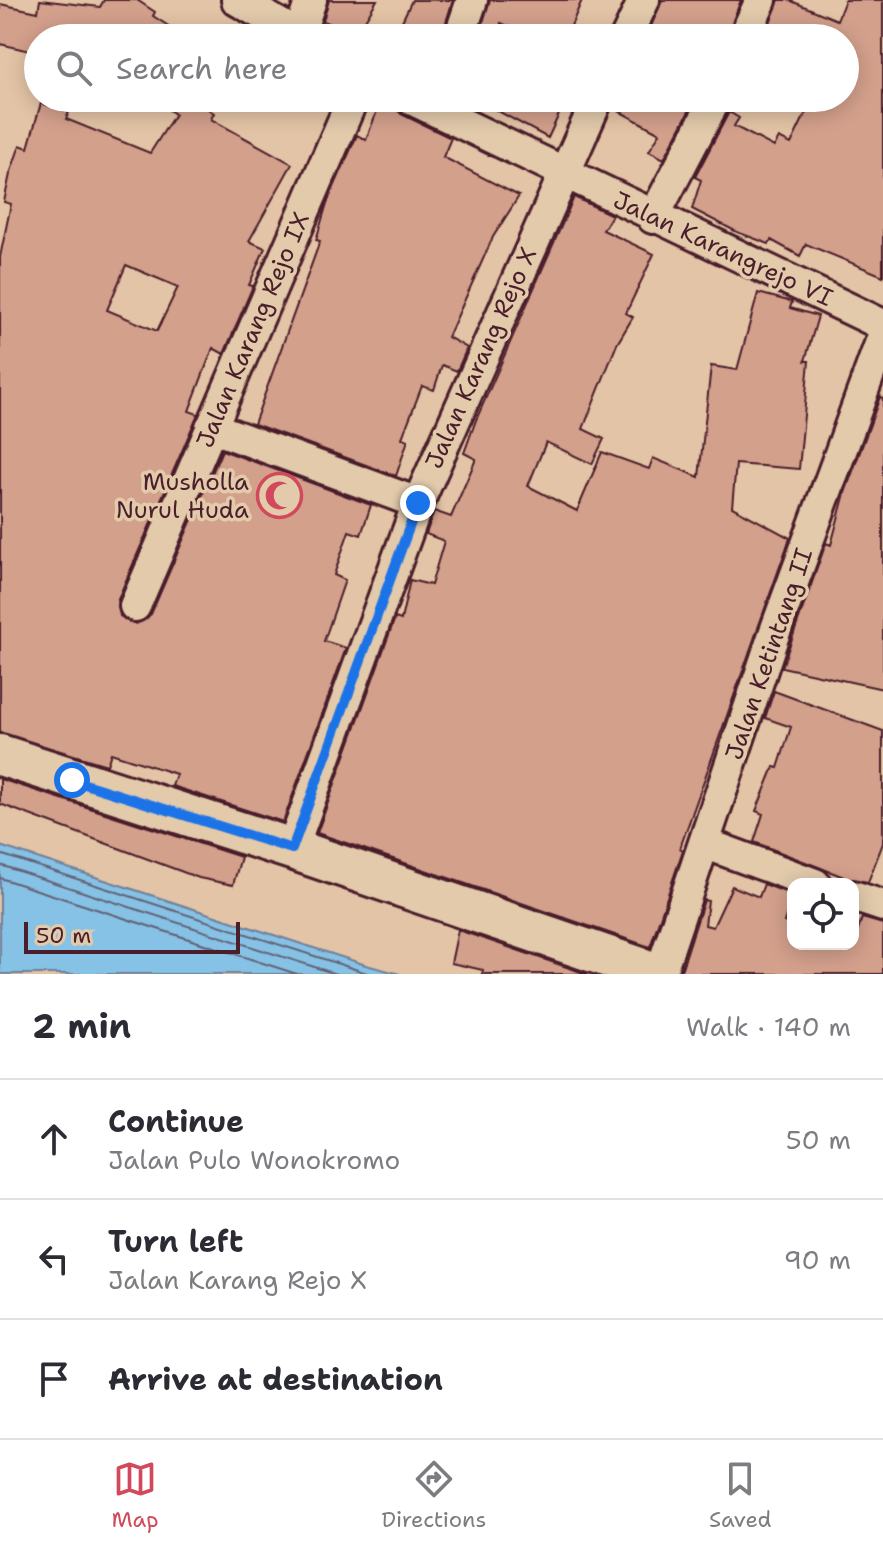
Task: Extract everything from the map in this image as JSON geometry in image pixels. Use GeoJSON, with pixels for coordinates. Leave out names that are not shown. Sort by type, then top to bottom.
{"type":"FeatureCollection","features":[{"type":"Feature","properties":{"kind":"main road"},"geometry":{"type":"LineString","coordinates":[[0,755],[292,849],[659,974]]}},
{"type":"Feature","properties":{"kind":"street"},"geometry":{"type":"LineString","coordinates":[[237,0],[280,24]]}},
{"type":"Feature","properties":{"kind":"street"},"geometry":{"type":"LineString","coordinates":[[305,24],[311,0]]}},
{"type":"Feature","properties":{"kind":"street"},"geometry":{"type":"LineString","coordinates":[[464,24],[472,0]]}},
{"type":"Feature","properties":{"kind":"street"},"geometry":{"type":"LineString","coordinates":[[633,24],[644,0]]}},
{"type":"Feature","properties":{"kind":"street"},"geometry":{"type":"LineString","coordinates":[[750,24],[761,0]]}},
{"type":"Feature","properties":{"kind":"street","name":"Jalan Karang Rejo IX"},"geometry":{"type":"LineString","coordinates":[[135,606],[347,112]]}},
{"type":"Feature","properties":{"kind":"street","name":"Jalan Karangrejo VI"},"geometry":{"type":"LineString","coordinates":[[451,112],[653,218],[883,325]]}},
{"type":"Feature","properties":{"kind":"street","name":"Jalan Karang Rejo X"},"geometry":{"type":"LineString","coordinates":[[292,849],[418,503],[591,112]]}},
{"type":"Feature","properties":{"kind":"street"},"geometry":{"type":"LineString","coordinates":[[653,218],[709,112]]}},
{"type":"Feature","properties":{"kind":"street","name":"Jalan Ketintang II"},"geometry":{"type":"LineString","coordinates":[[659,974],[773,637],[883,336]]}},
{"type":"Feature","properties":{"kind":"street"},"geometry":{"type":"LineString","coordinates":[[211,427],[418,503]]}},
{"type":"Feature","properties":{"kind":"street"},"geometry":{"type":"LineString","coordinates":[[704,843],[799,878]]}},
{"type":"Feature","properties":{"kind":"street"},"geometry":{"type":"LineString","coordinates":[[859,898],[883,906]]}},
{"type":"Feature","properties":{"kind":"water"},"geometry":{"type":"Polygon","coordinates":[[[0,846],[366,965],[400,974],[0,974],[0,846]]]}},
{"type":"Feature","properties":{"kind":"building"},"geometry":{"type":"Polygon","coordinates":[[[40,0],[100,7],[104,0],[137,0],[155,12],[153,16],[165,24],[24,24],[24,50],[0,44],[0,4],[38,12],[40,0]]]}},
{"type":"Feature","properties":{"kind":"building"},"geometry":{"type":"Polygon","coordinates":[[[329,0],[377,0],[363,24],[331,24],[323,21],[329,0]]]}},
{"type":"Feature","properties":{"kind":"building"},"geometry":{"type":"Polygon","coordinates":[[[412,0],[453,0],[445,24],[401,24],[412,0]]]}},
{"type":"Feature","properties":{"kind":"building"},"geometry":{"type":"Polygon","coordinates":[[[490,0],[582,0],[572,24],[482,24],[490,0]]]}},
{"type":"Feature","properties":{"kind":"building"},"geometry":{"type":"Polygon","coordinates":[[[662,0],[741,0],[732,24],[652,24],[662,0]]]}},
{"type":"Feature","properties":{"kind":"building"},"geometry":{"type":"Polygon","coordinates":[[[779,0],[789,0],[837,20],[845,0],[883,0],[883,276],[806,244],[800,256],[771,240],[769,244],[737,232],[692,209],[701,180],[695,177],[729,112],[739,118],[734,126],[774,147],[779,138],[791,144],[806,112],[859,112],[859,24],[770,24],[779,0]]]}},
{"type":"Feature","properties":{"kind":"building"},"geometry":{"type":"Polygon","coordinates":[[[38,112],[69,112],[66,119],[150,153],[175,114],[172,112],[212,112],[211,119],[292,164],[249,241],[265,248],[249,285],[253,286],[224,354],[213,348],[189,411],[198,414],[118,599],[120,616],[136,624],[151,614],[222,450],[371,505],[361,535],[349,531],[334,575],[345,580],[324,641],[346,648],[283,822],[172,786],[176,774],[111,753],[107,765],[0,733],[0,257],[11,204],[4,202],[10,174],[20,145],[28,148],[38,112]],[[126,265],[107,310],[157,331],[178,287],[126,265]]]}},
{"type":"Feature","properties":{"kind":"building"},"geometry":{"type":"Polygon","coordinates":[[[377,112],[400,112],[451,138],[443,157],[519,196],[493,237],[448,337],[467,348],[457,371],[442,365],[434,390],[422,386],[402,438],[408,440],[396,476],[254,424],[320,241],[316,240],[327,203],[357,135],[366,140],[377,112]]]}},
{"type":"Feature","properties":{"kind":"building"},"geometry":{"type":"Polygon","coordinates":[[[500,112],[560,112],[548,138],[500,112]]]}},
{"type":"Feature","properties":{"kind":"building"},"geometry":{"type":"Polygon","coordinates":[[[621,112],[689,112],[664,159],[649,151],[660,133],[621,112]]]}},
{"type":"Feature","properties":{"kind":"building"},"geometry":{"type":"Polygon","coordinates":[[[574,197],[612,215],[603,230],[654,254],[626,313],[633,317],[617,344],[583,429],[604,439],[592,464],[546,442],[528,486],[577,511],[602,452],[649,469],[653,458],[699,477],[711,366],[737,370],[758,293],[792,302],[790,308],[818,316],[805,361],[809,361],[799,469],[736,464],[732,507],[790,538],[680,848],[683,850],[650,947],[317,833],[395,618],[401,620],[410,580],[431,585],[444,541],[426,534],[434,511],[451,517],[476,459],[464,453],[476,420],[574,197]]]}},
{"type":"Feature","properties":{"kind":"building"},"geometry":{"type":"Polygon","coordinates":[[[880,397],[883,398],[883,689],[782,667],[826,543],[831,545],[845,493],[880,397]]]}},
{"type":"Feature","properties":{"kind":"building"},"geometry":{"type":"Polygon","coordinates":[[[774,691],[883,731],[883,843],[868,882],[846,878],[754,842],[763,814],[756,811],[774,767],[778,768],[791,727],[765,718],[774,691]]]}},
{"type":"Feature","properties":{"kind":"building"},"geometry":{"type":"Polygon","coordinates":[[[0,779],[241,857],[233,885],[199,878],[0,804],[0,779]]]}},
{"type":"Feature","properties":{"kind":"building"},"geometry":{"type":"Polygon","coordinates":[[[764,884],[787,893],[784,922],[787,923],[787,950],[859,950],[862,918],[883,924],[883,974],[680,974],[704,900],[708,901],[705,925],[713,927],[732,886],[759,897],[764,884]]]}},
{"type":"Feature","properties":{"kind":"building"},"geometry":{"type":"Polygon","coordinates":[[[458,930],[587,974],[482,974],[483,970],[451,963],[458,930]]]}},
{"type":"Feature","properties":{"kind":"place","name":"Musholla Nurul Huda"},"geometry":{"type":"Point","coordinates":[280,496]}},
{"type":"Feature","properties":{"kind":"route"},"geometry":{"type":"LineString","coordinates":[[72,780],[292,849],[418,503]]}}]}
